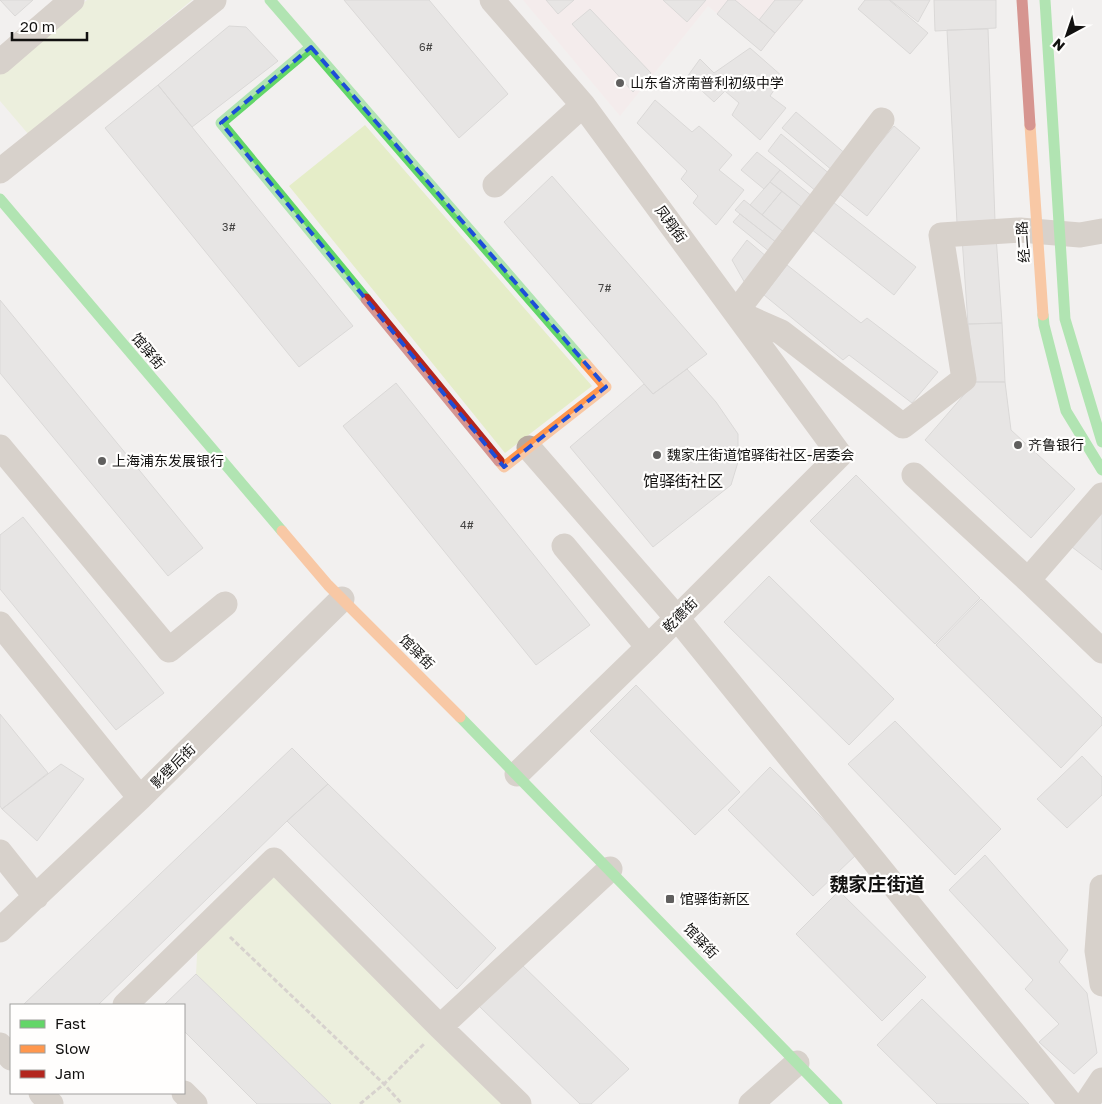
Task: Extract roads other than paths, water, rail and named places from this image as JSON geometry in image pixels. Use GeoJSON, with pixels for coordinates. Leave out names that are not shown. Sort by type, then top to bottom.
{"type":"FeatureCollection","features":[{"type":"Feature","properties":{"kind":"street"},"geometry":{"type":"LineString","coordinates":[[0,62],[72,0]]}},
{"type":"Feature","properties":{"kind":"street"},"geometry":{"type":"LineString","coordinates":[[0,171],[214,0]]}},
{"type":"Feature","properties":{"kind":"street"},"geometry":{"type":"LineString","coordinates":[[270,0],[606,388],[504,467],[221,123],[311,48]]}},
{"type":"Feature","properties":{"kind":"street","name":"凤翔街"},"geometry":{"type":"LineString","coordinates":[[492,0],[583,105],[840,455]]}},
{"type":"Feature","properties":{"kind":"street","name":"经二路"},"geometry":{"type":"LineString","coordinates":[[1022,0],[1048,232],[1065,319],[1102,442]]}},
{"type":"Feature","properties":{"kind":"street","name":"经二路"},"geometry":{"type":"LineString","coordinates":[[1045,0],[1048,232],[1044,325],[1066,411],[1102,470]]}},
{"type":"Feature","properties":{"kind":"street"},"geometry":{"type":"LineString","coordinates":[[495,185],[583,105]]}},
{"type":"Feature","properties":{"kind":"street"},"geometry":{"type":"LineString","coordinates":[[882,120],[736,312],[781,332],[903,426],[964,378],[941,234],[1020,230],[1080,235],[1102,232]]}},
{"type":"Feature","properties":{"kind":"street","name":"馆驿街"},"geometry":{"type":"LineString","coordinates":[[0,199],[328,585],[517,774],[837,1104]]}},
{"type":"Feature","properties":{"kind":"street"},"geometry":{"type":"LineString","coordinates":[[0,448],[169,650],[225,604]]}},
{"type":"Feature","properties":{"kind":"street"},"geometry":{"type":"LineString","coordinates":[[529,448],[677,618],[1071,1104]]}},
{"type":"Feature","properties":{"kind":"street","name":"乾德街"},"geometry":{"type":"LineString","coordinates":[[517,774],[648,647],[840,455]]}},
{"type":"Feature","properties":{"kind":"street"},"geometry":{"type":"LineString","coordinates":[[914,475],[1102,651]]}},
{"type":"Feature","properties":{"kind":"street"},"geometry":{"type":"LineString","coordinates":[[1028,580],[1102,495]]}},
{"type":"Feature","properties":{"kind":"street"},"geometry":{"type":"LineString","coordinates":[[564,546],[648,647]]}},
{"type":"Feature","properties":{"kind":"street","name":"影壁后街"},"geometry":{"type":"LineString","coordinates":[[0,930],[140,798],[342,599]]}},
{"type":"Feature","properties":{"kind":"street"},"geometry":{"type":"LineString","coordinates":[[0,624],[140,798]]}},
{"type":"Feature","properties":{"kind":"street"},"geometry":{"type":"LineString","coordinates":[[0,852],[36,897]]}},
{"type":"Feature","properties":{"kind":"street"},"geometry":{"type":"LineString","coordinates":[[126,1004],[274,860],[440,1028],[519,1104]]}},
{"type":"Feature","properties":{"kind":"street"},"geometry":{"type":"LineString","coordinates":[[440,1028],[610,869]]}},
{"type":"Feature","properties":{"kind":"street"},"geometry":{"type":"LineString","coordinates":[[1102,887],[1097,951],[1102,984]]}},
{"type":"Feature","properties":{"kind":"street"},"geometry":{"type":"LineString","coordinates":[[0,1045],[10,1057]]}},
{"type":"Feature","properties":{"kind":"street"},"geometry":{"type":"LineString","coordinates":[[751,1104],[797,1063]]}},
{"type":"Feature","properties":{"kind":"street"},"geometry":{"type":"LineString","coordinates":[[1086,1104],[1102,1080]]}},
{"type":"Feature","properties":{"kind":"street"},"geometry":{"type":"LineString","coordinates":[[42,1094],[51,1104]]}},
{"type":"Feature","properties":{"kind":"street"},"geometry":{"type":"LineString","coordinates":[[185,1094],[195,1104]]}},
{"type":"Feature","properties":{"kind":"place","name":"山东省济南普利初级中学"},"geometry":{"type":"Point","coordinates":[620,83]}},
{"type":"Feature","properties":{"kind":"place","name":"齐鲁银行"},"geometry":{"type":"Point","coordinates":[1018,445]}},
{"type":"Feature","properties":{"kind":"place","name":"魏家庄街道馆驿街社区-居委会"},"geometry":{"type":"Point","coordinates":[657,455]}},
{"type":"Feature","properties":{"kind":"place","name":"上海浦东发展银行"},"geometry":{"type":"Point","coordinates":[102,461]}},
{"type":"Feature","properties":{"kind":"place","name":"馆驿街新区"},"geometry":{"type":"Point","coordinates":[670,899]}},
{"type":"Feature","properties":{"kind":"district","name":"馆驿街社区"},"geometry":{"type":"Point","coordinates":[683,481]}},
{"type":"Feature","properties":{"kind":"district","name":"魏家庄街道"},"geometry":{"type":"Point","coordinates":[877,884]}}]}
